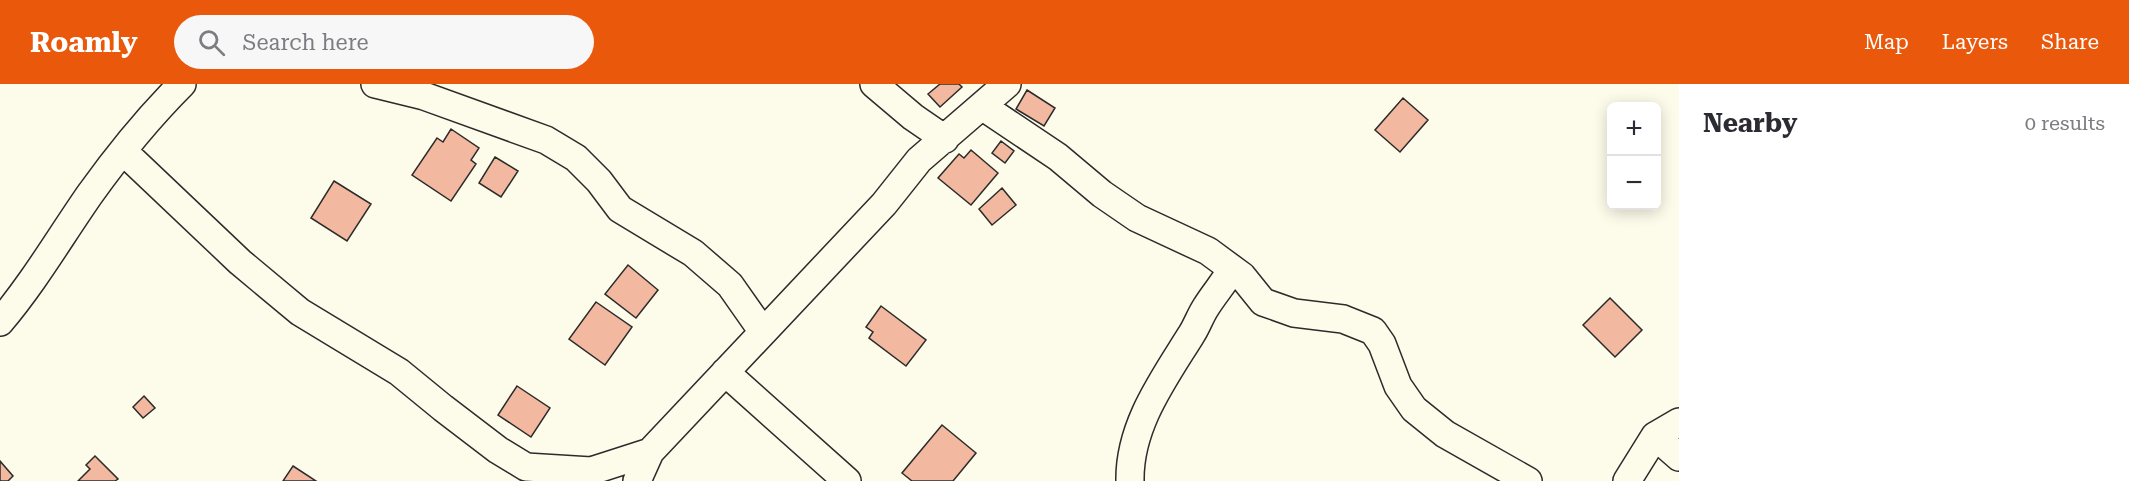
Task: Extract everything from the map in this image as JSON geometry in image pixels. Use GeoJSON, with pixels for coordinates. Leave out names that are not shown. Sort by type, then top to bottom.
{"type":"FeatureCollection","features":[{"type":"Feature","properties":{"kind":"street"},"geometry":{"type":"LineString","coordinates":[[0,322],[18,302],[89,195],[123,151],[182,84]]}},
{"type":"Feature","properties":{"kind":"street"},"geometry":{"type":"LineString","coordinates":[[375,84],[424,96],[546,140],[576,158],[600,182],[620,209],[693,253],[730,285],[763,332]]}},
{"type":"Feature","properties":{"kind":"street"},"geometry":{"type":"LineString","coordinates":[[874,84],[913,117],[945,139]]}},
{"type":"Feature","properties":{"kind":"street"},"geometry":{"type":"LineString","coordinates":[[637,481],[650,452],[884,204],[920,160],[1007,84]]}},
{"type":"Feature","properties":{"kind":"street"},"geometry":{"type":"LineString","coordinates":[[982,106],[1058,157],[1102,194],[1137,218],[1208,251],[1242,276],[1263,302],[1294,313],[1343,319],[1373,331],[1382,344],[1398,386],[1414,409],[1445,434],[1528,481]]}},
{"type":"Feature","properties":{"kind":"street"},"geometry":{"type":"LineString","coordinates":[[123,151],[240,262],[300,312],[399,372],[470,429],[526,467],[591,471],[650,452]]}},
{"type":"Feature","properties":{"kind":"street"},"geometry":{"type":"LineString","coordinates":[[1130,481],[1130,469],[1145,411],[1206,307],[1232,269]]}},
{"type":"Feature","properties":{"kind":"street"},"geometry":{"type":"LineString","coordinates":[[725,372],[847,481]]}},
{"type":"Feature","properties":{"kind":"street"},"geometry":{"type":"LineString","coordinates":[[1627,481],[1655,436],[1679,422]]}},
{"type":"Feature","properties":{"kind":"street"},"geometry":{"type":"LineString","coordinates":[[1655,436],[1679,457]]}},
{"type":"Feature","properties":{"kind":"building"},"geometry":{"type":"Polygon","coordinates":[[[940,84],[959,84],[962,87],[940,107],[928,94],[940,84]]]}},
{"type":"Feature","properties":{"kind":"building"},"geometry":{"type":"Polygon","coordinates":[[[1027,90],[1055,108],[1044,126],[1016,109],[1027,90]]]}},
{"type":"Feature","properties":{"kind":"building"},"geometry":{"type":"Polygon","coordinates":[[[1403,98],[1428,120],[1400,152],[1375,130],[1403,98]]]}},
{"type":"Feature","properties":{"kind":"building"},"geometry":{"type":"Polygon","coordinates":[[[451,129],[479,148],[471,160],[476,164],[451,201],[412,175],[437,138],[443,142],[451,129]]]}},
{"type":"Feature","properties":{"kind":"building"},"geometry":{"type":"Polygon","coordinates":[[[1001,141],[1014,151],[1005,163],[992,153],[1001,141]]]}},
{"type":"Feature","properties":{"kind":"building"},"geometry":{"type":"Polygon","coordinates":[[[971,150],[998,173],[971,205],[938,178],[959,154],[964,158],[971,150]]]}},
{"type":"Feature","properties":{"kind":"building"},"geometry":{"type":"Polygon","coordinates":[[[495,157],[518,171],[501,197],[479,183],[495,157]]]}},
{"type":"Feature","properties":{"kind":"building"},"geometry":{"type":"Polygon","coordinates":[[[334,181],[371,204],[347,241],[311,218],[334,181]]]}},
{"type":"Feature","properties":{"kind":"building"},"geometry":{"type":"Polygon","coordinates":[[[1002,188],[1016,205],[992,225],[979,209],[1002,188]]]}},
{"type":"Feature","properties":{"kind":"building"},"geometry":{"type":"Polygon","coordinates":[[[628,265],[658,290],[636,318],[605,294],[628,265]]]}},
{"type":"Feature","properties":{"kind":"building"},"geometry":{"type":"Polygon","coordinates":[[[1610,298],[1642,330],[1615,357],[1583,325],[1610,298]]]}},
{"type":"Feature","properties":{"kind":"building"},"geometry":{"type":"Polygon","coordinates":[[[596,302],[632,327],[605,365],[569,339],[596,302]]]}},
{"type":"Feature","properties":{"kind":"building"},"geometry":{"type":"Polygon","coordinates":[[[881,306],[926,340],[906,366],[869,338],[873,332],[866,327],[881,306]]]}},
{"type":"Feature","properties":{"kind":"building"},"geometry":{"type":"Polygon","coordinates":[[[517,386],[550,408],[531,437],[498,415],[517,386]]]}},
{"type":"Feature","properties":{"kind":"building"},"geometry":{"type":"Polygon","coordinates":[[[144,396],[155,408],[143,418],[133,407],[144,396]]]}},
{"type":"Feature","properties":{"kind":"building"},"geometry":{"type":"Polygon","coordinates":[[[942,425],[976,453],[953,481],[912,481],[902,473],[942,425]]]}},
{"type":"Feature","properties":{"kind":"building"},"geometry":{"type":"Polygon","coordinates":[[[95,456],[118,479],[115,481],[78,481],[90,469],[86,465],[95,456]]]}},
{"type":"Feature","properties":{"kind":"building"},"geometry":{"type":"Polygon","coordinates":[[[0,461],[13,476],[8,481],[0,481],[0,461]]]}},
{"type":"Feature","properties":{"kind":"building"},"geometry":{"type":"Polygon","coordinates":[[[293,466],[316,481],[283,481],[293,466]]]}}]}
